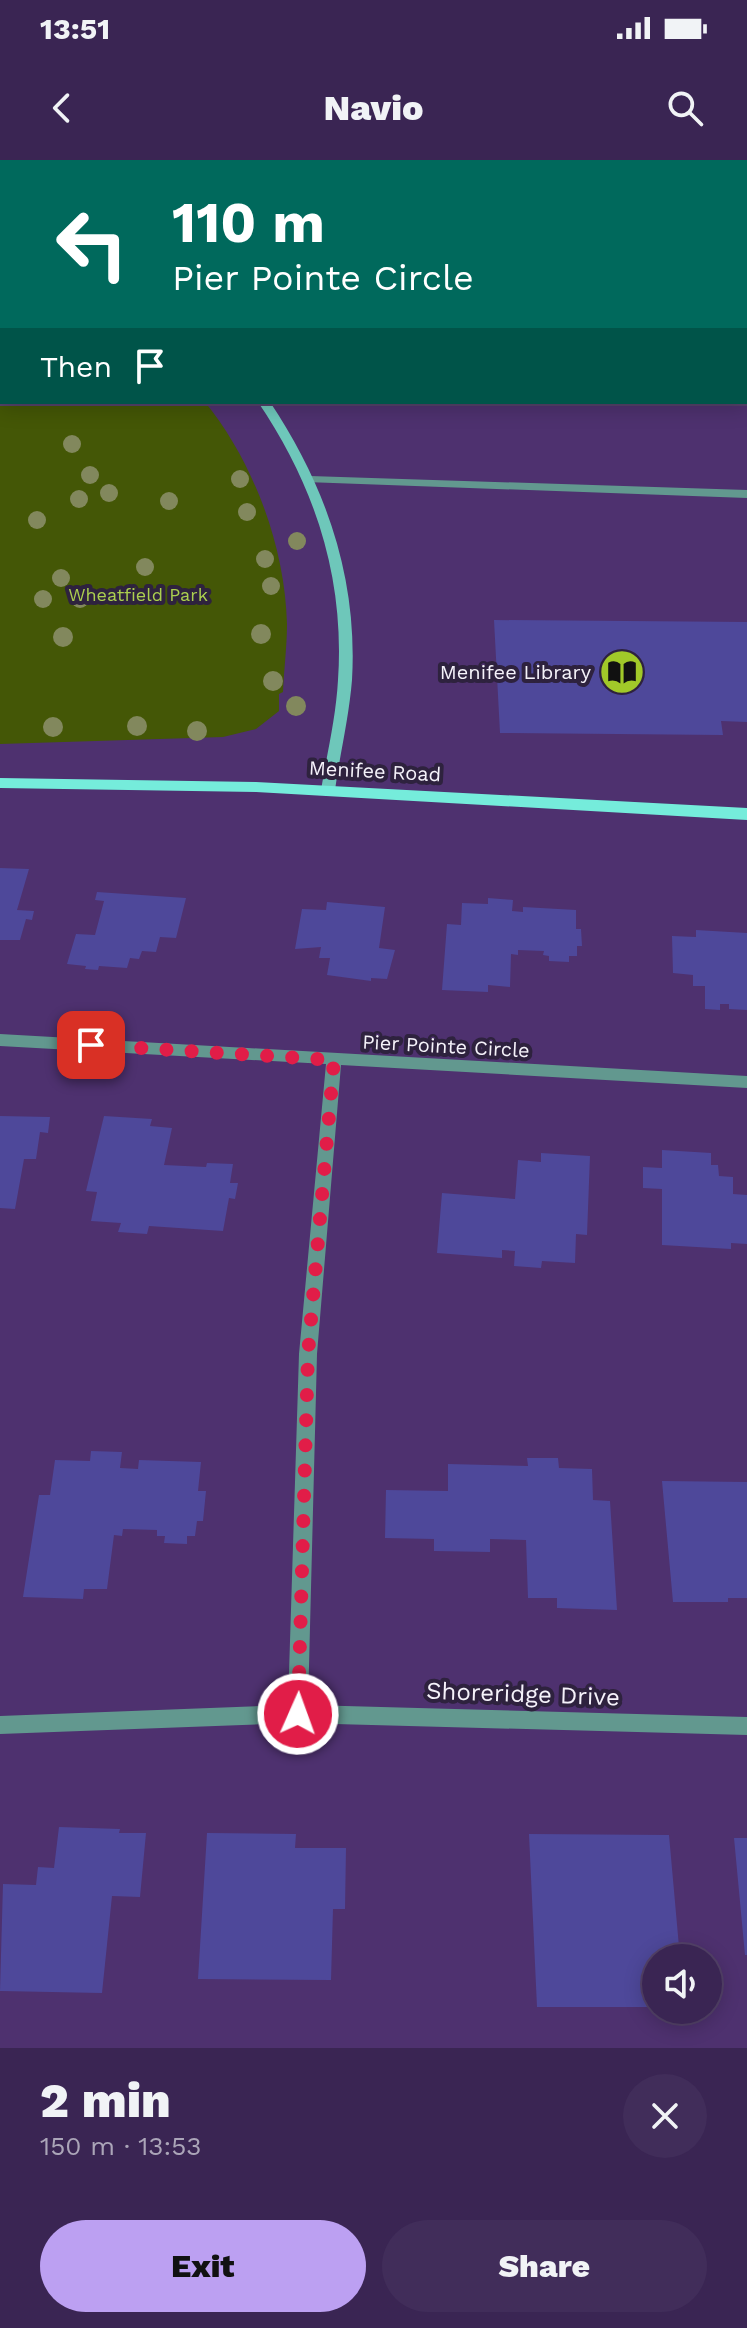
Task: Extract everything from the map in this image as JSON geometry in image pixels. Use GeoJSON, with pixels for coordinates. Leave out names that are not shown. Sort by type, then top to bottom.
{"type":"FeatureCollection","features":[{"type":"Feature","properties":{"kind":"main road","name":"Menifee Road"},"geometry":{"type":"LineString","coordinates":[[0,783],[328,790],[747,814]]}},
{"type":"Feature","properties":{"kind":"street"},"geometry":{"type":"LineString","coordinates":[[266,404],[285,430],[310,480],[324,512],[341,575],[347,628],[345,683],[328,790]]}},
{"type":"Feature","properties":{"kind":"street"},"geometry":{"type":"LineString","coordinates":[[310,480],[747,494]]}},
{"type":"Feature","properties":{"kind":"street","name":"Pier Pointe Circle"},"geometry":{"type":"LineString","coordinates":[[0,1040],[747,1082]]}},
{"type":"Feature","properties":{"kind":"street"},"geometry":{"type":"LineString","coordinates":[[298,1714],[308,1354],[334,1060]]}},
{"type":"Feature","properties":{"kind":"street","name":"Shoreridge Drive"},"geometry":{"type":"LineString","coordinates":[[0,1725],[298,1714],[747,1726]]}},
{"type":"Feature","properties":{"kind":"green space","name":"Wheatfield Park"},"geometry":{"type":"Polygon","coordinates":[[[0,404],[206,404],[251,477],[273,534],[285,594],[287,624],[279,711],[256,729],[223,737],[0,744],[0,404]]]}},
{"type":"Feature","properties":{"kind":"building","name":"Menifee Library"},"geometry":{"type":"Polygon","coordinates":[[[494,620],[747,622],[747,722],[721,721],[723,735],[500,733],[494,620]]]}},
{"type":"Feature","properties":{"kind":"building"},"geometry":{"type":"Polygon","coordinates":[[[0,868],[29,869],[17,910],[34,911],[32,920],[26,919],[20,940],[0,940],[0,868]]]}},
{"type":"Feature","properties":{"kind":"building"},"geometry":{"type":"Polygon","coordinates":[[[97,892],[186,898],[176,938],[160,937],[156,952],[142,951],[139,959],[130,958],[127,968],[99,966],[98,970],[67,964],[76,934],[95,935],[104,901],[95,900],[97,892]]]}},
{"type":"Feature","properties":{"kind":"building"},"geometry":{"type":"Polygon","coordinates":[[[488,898],[513,900],[512,911],[523,912],[523,907],[576,910],[576,929],[581,929],[582,946],[577,946],[577,956],[569,956],[569,962],[549,961],[549,956],[543,955],[544,951],[518,950],[518,955],[511,954],[510,987],[488,985],[488,992],[442,990],[447,924],[461,925],[462,903],[488,904],[488,898]]]}},
{"type":"Feature","properties":{"kind":"building"},"geometry":{"type":"Polygon","coordinates":[[[327,902],[385,907],[379,948],[395,950],[387,979],[371,978],[371,981],[327,975],[330,958],[319,958],[321,947],[295,949],[302,909],[326,910],[327,902]]]}},
{"type":"Feature","properties":{"kind":"building"},"geometry":{"type":"Polygon","coordinates":[[[696,930],[747,933],[747,1010],[729,1009],[729,1004],[720,1004],[720,1010],[705,1009],[705,986],[693,986],[693,975],[673,973],[672,936],[696,937],[696,930]]]}},
{"type":"Feature","properties":{"kind":"building"},"geometry":{"type":"Polygon","coordinates":[[[0,1116],[50,1117],[48,1133],[40,1132],[36,1159],[24,1159],[15,1209],[0,1208],[0,1116]]]}},
{"type":"Feature","properties":{"kind":"building"},"geometry":{"type":"Polygon","coordinates":[[[104,1116],[152,1119],[150,1126],[172,1128],[164,1165],[206,1167],[207,1163],[233,1164],[230,1183],[238,1183],[235,1199],[229,1198],[223,1231],[149,1226],[147,1234],[118,1232],[121,1223],[91,1221],[97,1192],[86,1191],[104,1116]]]}},
{"type":"Feature","properties":{"kind":"building"},"geometry":{"type":"Polygon","coordinates":[[[662,1150],[711,1153],[711,1165],[718,1165],[719,1176],[733,1177],[733,1194],[747,1195],[747,1244],[731,1243],[731,1249],[662,1245],[662,1189],[643,1188],[643,1167],[662,1168],[662,1150]]]}},
{"type":"Feature","properties":{"kind":"building"},"geometry":{"type":"Polygon","coordinates":[[[541,1153],[590,1156],[587,1235],[576,1234],[575,1263],[542,1261],[541,1268],[514,1266],[515,1251],[502,1250],[502,1258],[437,1253],[442,1193],[515,1199],[518,1160],[541,1162],[541,1153]]]}},
{"type":"Feature","properties":{"kind":"building"},"geometry":{"type":"Polygon","coordinates":[[[91,1451],[122,1452],[120,1468],[138,1469],[139,1460],[201,1462],[198,1491],[206,1491],[203,1521],[197,1521],[195,1536],[187,1536],[187,1544],[164,1543],[165,1536],[157,1536],[157,1530],[123,1529],[122,1536],[114,1535],[107,1589],[84,1589],[83,1599],[23,1597],[39,1495],[50,1495],[55,1460],[90,1461],[91,1451]]]}},
{"type":"Feature","properties":{"kind":"building"},"geometry":{"type":"Polygon","coordinates":[[[527,1458],[558,1458],[559,1468],[592,1469],[593,1500],[610,1501],[617,1610],[557,1608],[557,1598],[528,1598],[526,1540],[490,1539],[490,1552],[434,1551],[434,1539],[385,1538],[386,1490],[448,1491],[448,1464],[528,1466],[527,1458]]]}},
{"type":"Feature","properties":{"kind":"building"},"geometry":{"type":"Polygon","coordinates":[[[662,1481],[747,1482],[747,1598],[728,1598],[728,1602],[673,1602],[662,1481]]]}},
{"type":"Feature","properties":{"kind":"building"},"geometry":{"type":"Polygon","coordinates":[[[59,1827],[146,1833],[140,1897],[112,1896],[102,1993],[0,1991],[3,1884],[36,1885],[38,1867],[54,1868],[59,1827]]]}},
{"type":"Feature","properties":{"kind":"building"},"geometry":{"type":"Polygon","coordinates":[[[207,1833],[296,1834],[295,1848],[346,1848],[345,1909],[333,1909],[331,1980],[198,1979],[207,1833]]]}},
{"type":"Feature","properties":{"kind":"building"},"geometry":{"type":"Polygon","coordinates":[[[529,1834],[669,1835],[679,1944],[642,1944],[642,2007],[537,2007],[529,1834]]]}},
{"type":"Feature","properties":{"kind":"building"},"geometry":{"type":"Polygon","coordinates":[[[734,1838],[747,1838],[747,1955],[745,1955],[734,1838]]]}},
{"type":"Feature","properties":{"kind":"place","name":"Menifee Library"},"geometry":{"type":"Point","coordinates":[622,672]}},
{"type":"Feature","properties":{"kind":"route"},"geometry":{"type":"LineString","coordinates":[[91,1045],[334,1060],[308,1354],[298,1714]]}}]}
